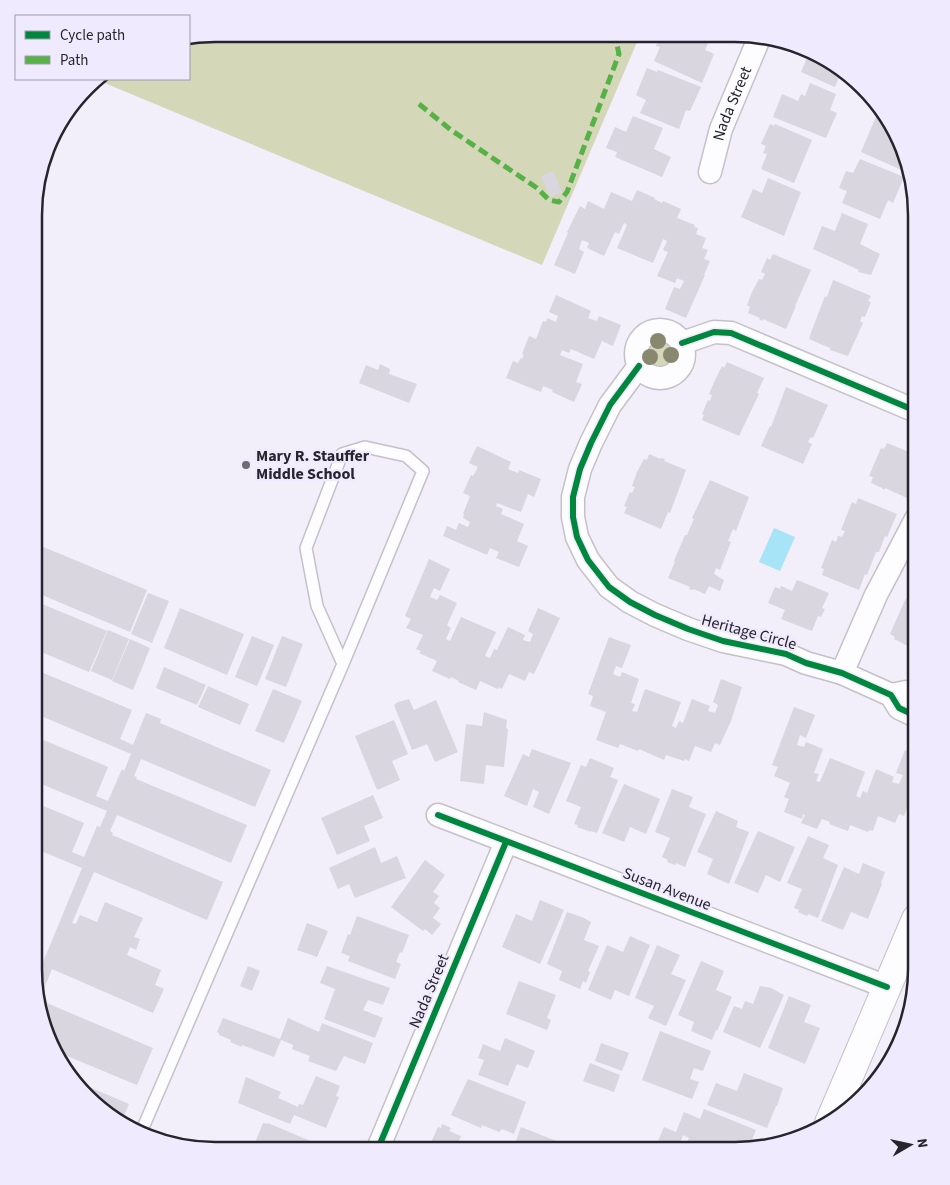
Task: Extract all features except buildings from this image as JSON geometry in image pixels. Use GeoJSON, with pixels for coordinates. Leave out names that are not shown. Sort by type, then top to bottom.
{"type":"FeatureCollection","features":[{"type":"Feature","properties":{"kind":"main road"},"geometry":{"type":"LineString","coordinates":[[836,1110],[907,942]]}},
{"type":"Feature","properties":{"kind":"street","name":"Nada Street"},"geometry":{"type":"LineString","coordinates":[[710,172],[721,128],[757,44]]}},
{"type":"Feature","properties":{"kind":"street"},"geometry":{"type":"LineString","coordinates":[[664,330],[671,332],[682,343],[684,359],[681,367],[668,377],[652,377],[639,366],[636,359],[638,344],[649,333],[664,330]]}},
{"type":"Feature","properties":{"kind":"street"},"geometry":{"type":"LineString","coordinates":[[682,343],[714,332],[731,333],[908,408]]}},
{"type":"Feature","properties":{"kind":"street","name":"Heritage Circle"},"geometry":{"type":"LineString","coordinates":[[639,366],[610,406],[580,469],[573,497],[573,517],[577,537],[588,560],[609,587],[630,602],[655,615],[723,641],[786,654],[806,663],[842,673],[891,695],[899,708],[907,712]]}},
{"type":"Feature","properties":{"kind":"street"},"geometry":{"type":"LineString","coordinates":[[842,673],[876,595],[908,535]]}},
{"type":"Feature","properties":{"kind":"street","name":"Heritage Circle"},"geometry":{"type":"LineString","coordinates":[[891,695],[907,693]]}},
{"type":"Feature","properties":{"kind":"street","name":"Susan Avenue"},"geometry":{"type":"LineString","coordinates":[[438,815],[887,987]]}},
{"type":"Feature","properties":{"kind":"street","name":"Nada Street"},"geometry":{"type":"LineString","coordinates":[[381,1142],[506,842]]}},
{"type":"Feature","properties":{"kind":"lane"},"geometry":{"type":"LineString","coordinates":[[143,1127],[342,664],[423,471],[406,456],[365,448],[342,454],[306,548],[317,606],[342,664]]}},
{"type":"Feature","properties":{"kind":"green space"},"geometry":{"type":"Polygon","coordinates":[[[637,42],[542,265],[104,83],[108,80],[190,80],[190,45],[204,43],[637,42]]]}},
{"type":"Feature","properties":{"kind":"green space"},"geometry":{"type":"Polygon","coordinates":[[[661,337],[668,338],[674,342],[678,348],[678,362],[674,368],[668,372],[661,373],[654,372],[648,368],[644,362],[643,355],[644,348],[648,342],[654,338],[661,337]]]}},
{"type":"Feature","properties":{"kind":"water"},"geometry":{"type":"Polygon","coordinates":[[[774,528],[795,537],[780,571],[759,562],[774,528]]]}},
{"type":"Feature","properties":{"kind":"marked path"},"geometry":{"type":"LineString","coordinates":[[419,104],[451,130],[537,188],[549,200],[559,202],[567,192],[619,54],[615,42]]}},
{"type":"Feature","properties":{"kind":"cycle path"},"geometry":{"type":"LineString","coordinates":[[682,343],[714,332],[731,333],[908,408]]}},
{"type":"Feature","properties":{"kind":"cycle path"},"geometry":{"type":"LineString","coordinates":[[639,366],[610,405],[580,469],[573,497],[573,517],[577,537],[588,560],[609,587],[630,602],[655,615],[723,641],[786,654],[806,663],[842,673],[891,695],[899,708],[907,712]]}},
{"type":"Feature","properties":{"kind":"cycle path"},"geometry":{"type":"LineString","coordinates":[[438,815],[887,987]]}},
{"type":"Feature","properties":{"kind":"cycle path"},"geometry":{"type":"LineString","coordinates":[[381,1142],[506,842]]}},
{"type":"Feature","properties":{"kind":"place","name":"Mary R. Stauffer Middle School"},"geometry":{"type":"Point","coordinates":[246,465]}}]}
